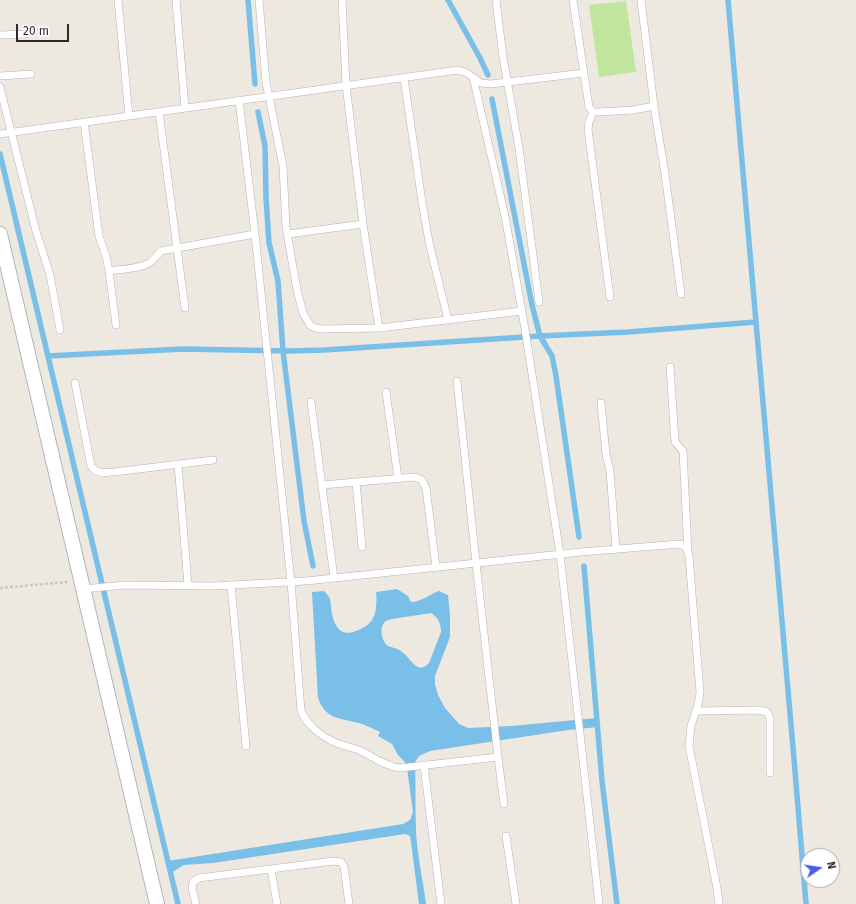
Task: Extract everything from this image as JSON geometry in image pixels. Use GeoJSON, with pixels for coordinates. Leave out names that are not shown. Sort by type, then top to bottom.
{"type":"FeatureCollection","features":[{"type":"Feature","properties":{"kind":"street"},"geometry":{"type":"LineString","coordinates":[[0,234],[86,586],[157,904]]}},
{"type":"Feature","properties":{"kind":"lane"},"geometry":{"type":"LineString","coordinates":[[118,0],[129,116]]}},
{"type":"Feature","properties":{"kind":"lane"},"geometry":{"type":"LineString","coordinates":[[176,0],[185,108]]}},
{"type":"Feature","properties":{"kind":"lane"},"geometry":{"type":"LineString","coordinates":[[259,0],[266,82],[283,166],[284,203],[288,234],[297,290],[303,313],[310,325],[321,329],[379,328],[522,311]]}},
{"type":"Feature","properties":{"kind":"lane"},"geometry":{"type":"LineString","coordinates":[[342,0],[346,86],[363,224],[379,328]]}},
{"type":"Feature","properties":{"kind":"lane"},"geometry":{"type":"LineString","coordinates":[[496,0],[503,57],[519,148],[539,302]]}},
{"type":"Feature","properties":{"kind":"lane"},"geometry":{"type":"LineString","coordinates":[[573,0],[589,107],[593,112]]}},
{"type":"Feature","properties":{"kind":"lane"},"geometry":{"type":"LineString","coordinates":[[641,0],[654,106],[665,174],[681,294]]}},
{"type":"Feature","properties":{"kind":"lane"},"geometry":{"type":"LineString","coordinates":[[0,35],[25,34]]}},
{"type":"Feature","properties":{"kind":"lane"},"geometry":{"type":"LineString","coordinates":[[2,134],[458,70],[467,73],[480,83],[491,84],[584,73]]}},
{"type":"Feature","properties":{"kind":"lane"},"geometry":{"type":"LineString","coordinates":[[0,76],[31,74]]}},
{"type":"Feature","properties":{"kind":"lane"},"geometry":{"type":"LineString","coordinates":[[473,77],[505,216],[525,329],[560,554],[599,904]]}},
{"type":"Feature","properties":{"kind":"lane"},"geometry":{"type":"LineString","coordinates":[[404,78],[429,242],[448,320]]}},
{"type":"Feature","properties":{"kind":"lane"},"geometry":{"type":"LineString","coordinates":[[0,87],[36,231],[50,274],[60,330]]}},
{"type":"Feature","properties":{"kind":"lane"},"geometry":{"type":"LineString","coordinates":[[239,100],[256,234],[291,582],[301,711],[311,725],[335,742],[359,750],[387,765],[400,768],[498,756]]}},
{"type":"Feature","properties":{"kind":"lane"},"geometry":{"type":"LineString","coordinates":[[593,112],[633,110],[654,106]]}},
{"type":"Feature","properties":{"kind":"lane"},"geometry":{"type":"LineString","coordinates":[[160,112],[185,308]]}},
{"type":"Feature","properties":{"kind":"lane"},"geometry":{"type":"LineString","coordinates":[[593,112],[588,129],[610,297]]}},
{"type":"Feature","properties":{"kind":"lane"},"geometry":{"type":"LineString","coordinates":[[84,122],[99,236],[106,256],[116,325]]}},
{"type":"Feature","properties":{"kind":"lane"},"geometry":{"type":"LineString","coordinates":[[288,234],[363,224]]}},
{"type":"Feature","properties":{"kind":"lane"},"geometry":{"type":"LineString","coordinates":[[108,271],[146,264],[153,261],[161,251],[256,234]]}},
{"type":"Feature","properties":{"kind":"lane"},"geometry":{"type":"LineString","coordinates":[[670,367],[675,442],[682,451],[688,552]]}},
{"type":"Feature","properties":{"kind":"lane"},"geometry":{"type":"LineString","coordinates":[[457,381],[476,563],[504,804]]}},
{"type":"Feature","properties":{"kind":"lane"},"geometry":{"type":"LineString","coordinates":[[75,383],[91,466],[94,471],[98,473],[114,472],[213,460]]}},
{"type":"Feature","properties":{"kind":"lane"},"geometry":{"type":"LineString","coordinates":[[386,392],[398,478]]}},
{"type":"Feature","properties":{"kind":"lane"},"geometry":{"type":"LineString","coordinates":[[311,402],[334,578]]}},
{"type":"Feature","properties":{"kind":"lane"},"geometry":{"type":"LineString","coordinates":[[601,403],[606,454],[610,471],[616,549]]}},
{"type":"Feature","properties":{"kind":"lane"},"geometry":{"type":"LineString","coordinates":[[178,464],[188,585]]}},
{"type":"Feature","properties":{"kind":"lane"},"geometry":{"type":"LineString","coordinates":[[322,485],[415,477],[422,480],[426,488],[436,567]]}},
{"type":"Feature","properties":{"kind":"lane"},"geometry":{"type":"LineString","coordinates":[[356,482],[362,547]]}},
{"type":"Feature","properties":{"kind":"lane"},"geometry":{"type":"LineString","coordinates":[[86,586],[231,585],[291,582],[616,549],[680,544],[686,547],[690,556],[700,692],[698,705],[691,726],[689,746],[719,904]]}},
{"type":"Feature","properties":{"kind":"lane"},"geometry":{"type":"LineString","coordinates":[[231,585],[246,746]]}},
{"type":"Feature","properties":{"kind":"lane"},"geometry":{"type":"LineString","coordinates":[[696,711],[758,710],[767,712],[770,718],[770,773]]}},
{"type":"Feature","properties":{"kind":"lane"},"geometry":{"type":"LineString","coordinates":[[424,765],[441,904]]}},
{"type":"Feature","properties":{"kind":"lane"},"geometry":{"type":"LineString","coordinates":[[506,836],[516,904]]}},
{"type":"Feature","properties":{"kind":"lane"},"geometry":{"type":"LineString","coordinates":[[196,904],[192,888],[193,882],[199,878],[334,861],[341,862],[344,867],[349,904]]}},
{"type":"Feature","properties":{"kind":"lane"},"geometry":{"type":"LineString","coordinates":[[271,869],[277,904]]}},
{"type":"Feature","properties":{"kind":"path"},"geometry":{"type":"LineString","coordinates":[[0,588],[86,586]]}},
{"type":"Feature","properties":{"kind":"green space"},"geometry":{"type":"Polygon","coordinates":[[[626,1],[636,72],[599,77],[589,5],[626,1]]]}},
{"type":"Feature","properties":{"kind":"water"},"geometry":{"type":"Polygon","coordinates":[[[397,589],[408,596],[411,602],[415,602],[439,591],[448,595],[450,637],[435,676],[435,684],[438,695],[445,708],[459,724],[468,728],[511,726],[597,718],[598,727],[568,730],[430,751],[419,756],[415,762],[416,830],[426,904],[419,904],[410,836],[405,834],[213,863],[184,865],[171,873],[168,861],[403,824],[410,820],[413,812],[407,768],[405,762],[398,755],[392,744],[378,736],[380,732],[362,724],[340,719],[329,714],[321,705],[318,698],[312,592],[324,591],[327,594],[330,599],[332,614],[337,627],[344,632],[349,633],[360,630],[370,623],[376,606],[376,592],[397,589]],[[431,613],[391,619],[382,626],[382,637],[386,644],[400,651],[420,668],[429,663],[441,632],[439,621],[431,613]]]}},
{"type":"Feature","properties":{"kind":"waterway"},"geometry":{"type":"LineString","coordinates":[[248,0],[255,84]]}},
{"type":"Feature","properties":{"kind":"waterway"},"geometry":{"type":"LineString","coordinates":[[448,0],[488,75]]}},
{"type":"Feature","properties":{"kind":"waterway"},"geometry":{"type":"LineString","coordinates":[[728,0],[806,904]]}},
{"type":"Feature","properties":{"kind":"waterway"},"geometry":{"type":"LineString","coordinates":[[492,99],[532,305],[540,336],[552,356],[556,376],[579,537]]}},
{"type":"Feature","properties":{"kind":"waterway"},"geometry":{"type":"LineString","coordinates":[[258,112],[265,146],[269,243],[278,281],[283,351],[304,521],[313,566]]}},
{"type":"Feature","properties":{"kind":"waterway"},"geometry":{"type":"LineString","coordinates":[[0,154],[178,904]]}},
{"type":"Feature","properties":{"kind":"waterway"},"geometry":{"type":"LineString","coordinates":[[48,356],[183,349],[288,351],[324,350],[540,336],[628,332],[756,322]]}},
{"type":"Feature","properties":{"kind":"waterway"},"geometry":{"type":"LineString","coordinates":[[584,566],[602,781],[617,904]]}}]}
